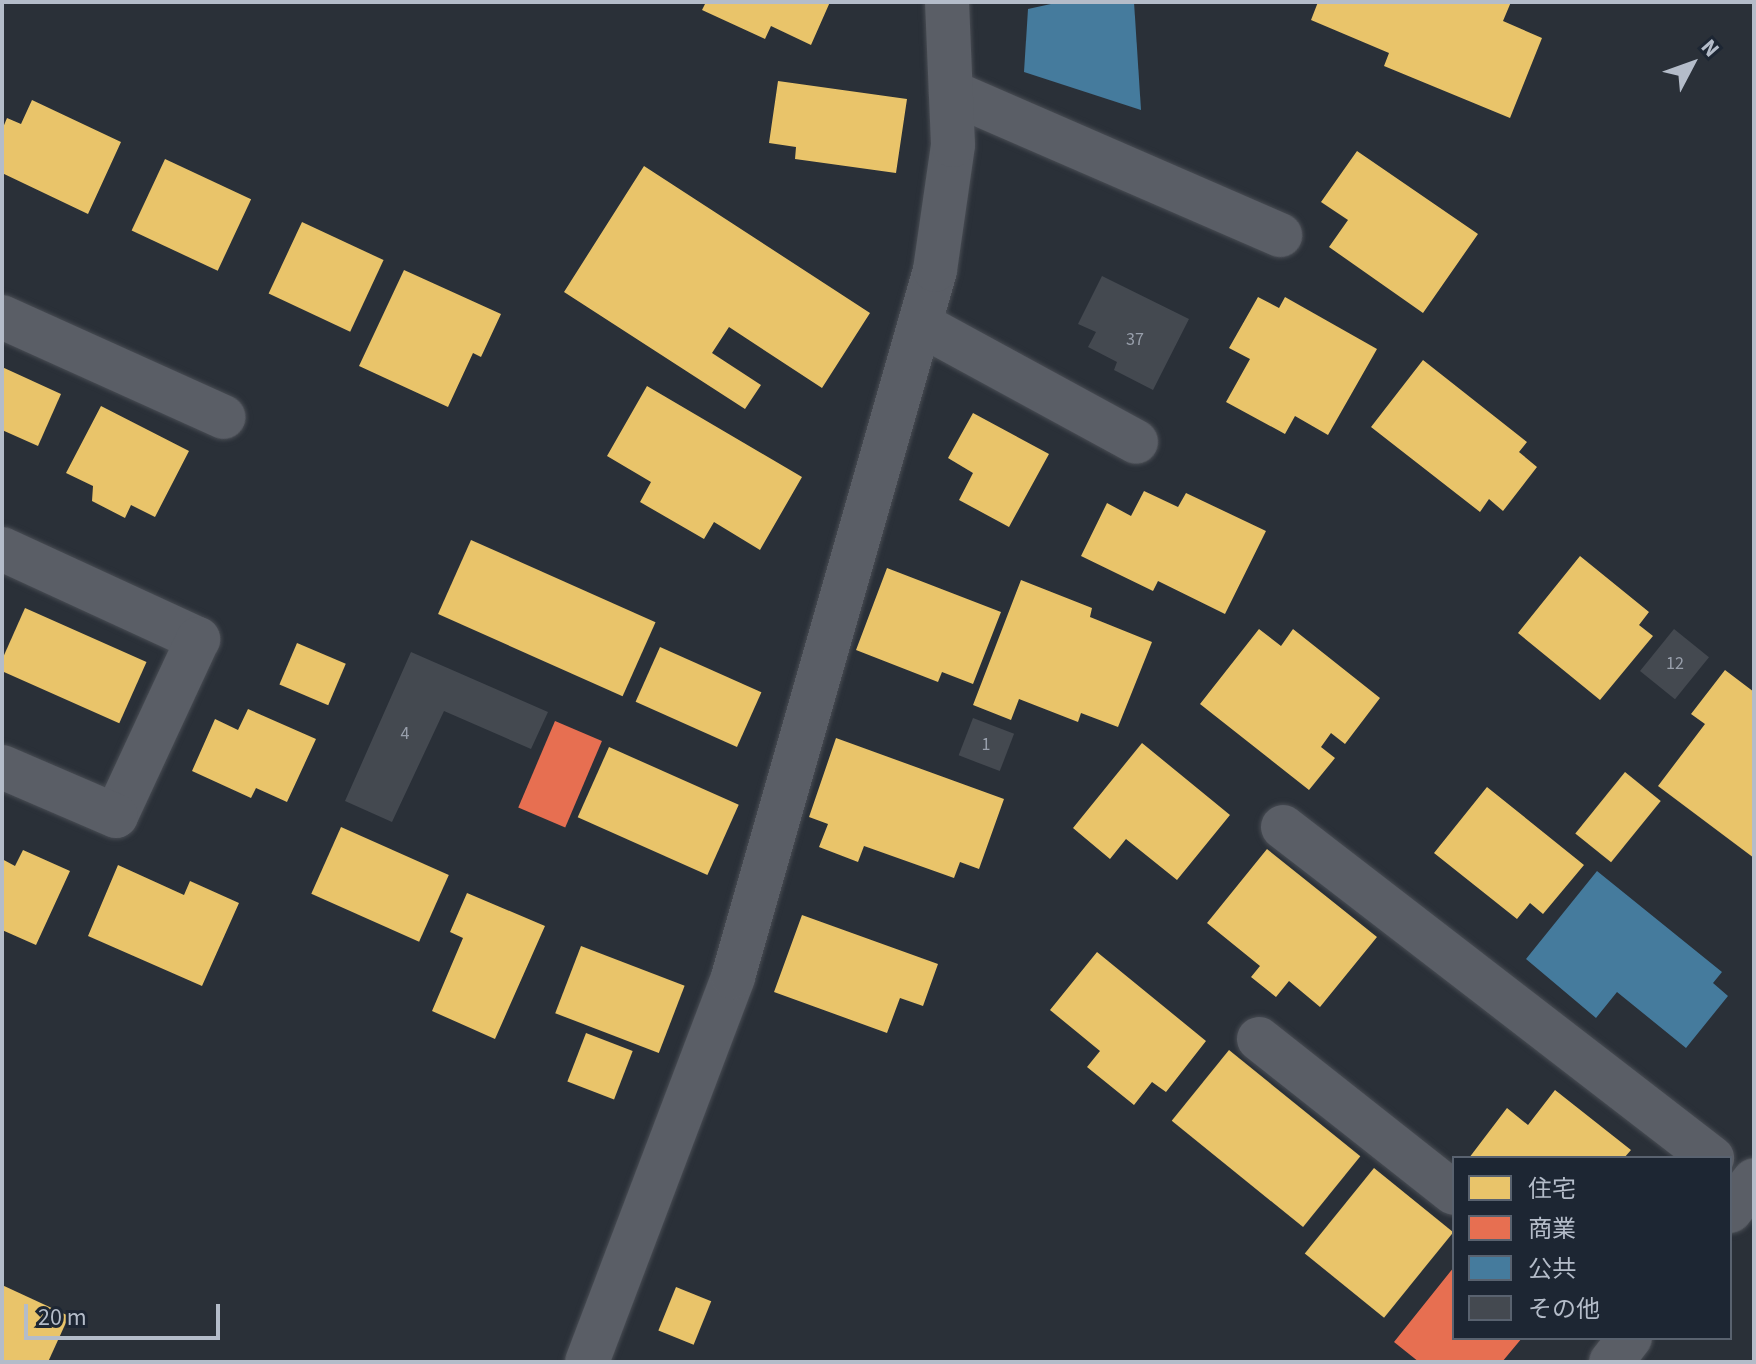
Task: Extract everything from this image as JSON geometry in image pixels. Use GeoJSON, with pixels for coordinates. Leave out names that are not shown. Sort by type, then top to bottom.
{"type":"FeatureCollection","features":[{"type":"Feature","properties":{"kind":"street"},"geometry":{"type":"LineString","coordinates":[[587,1362],[733,977],[935,270],[953,145],[947,2]]}},
{"type":"Feature","properties":{"kind":"street"},"geometry":{"type":"LineString","coordinates":[[951,92],[1280,235]]}},
{"type":"Feature","properties":{"kind":"street"},"geometry":{"type":"LineString","coordinates":[[2,317],[223,417]]}},
{"type":"Feature","properties":{"kind":"street"},"geometry":{"type":"LineString","coordinates":[[920,324],[1136,442]]}},
{"type":"Feature","properties":{"kind":"street"},"geometry":{"type":"LineString","coordinates":[[2,549],[198,639],[116,816],[2,767]]}},
{"type":"Feature","properties":{"kind":"street"},"geometry":{"type":"LineString","coordinates":[[1283,827],[1709,1156]]}},
{"type":"Feature","properties":{"kind":"street"},"geometry":{"type":"LineString","coordinates":[[1259,1039],[1452,1191]]}},
{"type":"Feature","properties":{"kind":"street"},"geometry":{"type":"LineString","coordinates":[[1611,1362],[1628,1340]]}},
{"type":"Feature","properties":{"kind":"building: 住宅"},"geometry":{"type":"Polygon","coordinates":[[[706,2],[830,2],[811,45],[771,26],[765,39],[702,10],[706,2]]]}},
{"type":"Feature","properties":{"kind":"building: 住宅"},"geometry":{"type":"Polygon","coordinates":[[[1318,2],[1511,2],[1503,21],[1542,38],[1510,118],[1384,66],[1389,53],[1311,20],[1318,2]]]}},
{"type":"Feature","properties":{"kind":"building: 住宅"},"geometry":{"type":"Polygon","coordinates":[[[778,81],[907,99],[896,173],[795,159],[796,147],[769,143],[778,81]]]}},
{"type":"Feature","properties":{"kind":"building: 住宅"},"geometry":{"type":"Polygon","coordinates":[[[32,100],[121,142],[88,214],[2,173],[2,130],[7,118],[21,124],[32,100]]]}},
{"type":"Feature","properties":{"kind":"building: 住宅"},"geometry":{"type":"Polygon","coordinates":[[[1357,151],[1478,234],[1423,313],[1329,247],[1348,220],[1321,202],[1357,151]]]}},
{"type":"Feature","properties":{"kind":"building: 住宅"},"geometry":{"type":"Polygon","coordinates":[[[165,159],[251,199],[218,271],[132,231],[165,159]]]}},
{"type":"Feature","properties":{"kind":"building: 住宅"},"geometry":{"type":"Polygon","coordinates":[[[644,166],[870,313],[822,388],[729,327],[712,353],[761,385],[745,409],[564,292],[644,166]]]}},
{"type":"Feature","properties":{"kind":"building: 住宅"},"geometry":{"type":"Polygon","coordinates":[[[302,222],[384,260],[350,332],[269,294],[302,222]]]}},
{"type":"Feature","properties":{"kind":"building: 住宅"},"geometry":{"type":"Polygon","coordinates":[[[404,270],[501,314],[481,357],[473,353],[448,407],[359,366],[404,270]]]}},
{"type":"Feature","properties":{"kind":"building: 住宅"},"geometry":{"type":"Polygon","coordinates":[[[1258,297],[1279,308],[1285,297],[1377,349],[1328,435],[1295,416],[1285,434],[1226,402],[1250,359],[1229,348],[1258,297]]]}},
{"type":"Feature","properties":{"kind":"building: 住宅"},"geometry":{"type":"Polygon","coordinates":[[[1423,360],[1527,442],[1519,452],[1537,467],[1503,511],[1489,499],[1480,512],[1371,427],[1423,360]]]}},
{"type":"Feature","properties":{"kind":"building: 住宅"},"geometry":{"type":"Polygon","coordinates":[[[2,367],[61,394],[38,446],[2,430],[2,367]]]}},
{"type":"Feature","properties":{"kind":"building: 住宅"},"geometry":{"type":"Polygon","coordinates":[[[647,386],[802,477],[760,550],[714,522],[704,539],[640,502],[651,482],[607,456],[647,386]]]}},
{"type":"Feature","properties":{"kind":"building: 住宅"},"geometry":{"type":"Polygon","coordinates":[[[101,406],[189,451],[155,517],[131,505],[125,518],[92,501],[93,486],[66,473],[101,406]]]}},
{"type":"Feature","properties":{"kind":"building: 住宅"},"geometry":{"type":"Polygon","coordinates":[[[973,413],[1049,454],[1009,527],[959,500],[973,473],[948,458],[973,413]]]}},
{"type":"Feature","properties":{"kind":"building: 住宅"},"geometry":{"type":"Polygon","coordinates":[[[1144,491],[1178,507],[1186,493],[1266,531],[1225,614],[1158,581],[1153,591],[1081,556],[1107,503],[1131,516],[1144,491]]]}},
{"type":"Feature","properties":{"kind":"building: 住宅"},"geometry":{"type":"Polygon","coordinates":[[[471,540],[656,622],[623,696],[438,614],[471,540]]]}},
{"type":"Feature","properties":{"kind":"building: 住宅"},"geometry":{"type":"Polygon","coordinates":[[[1580,556],[1649,612],[1639,625],[1653,636],[1600,700],[1518,633],[1580,556]]]}},
{"type":"Feature","properties":{"kind":"building: 住宅"},"geometry":{"type":"Polygon","coordinates":[[[887,568],[1001,612],[973,684],[942,672],[938,682],[856,650],[887,568]]]}},
{"type":"Feature","properties":{"kind":"building: 住宅"},"geometry":{"type":"Polygon","coordinates":[[[1021,580],[1092,608],[1090,617],[1152,642],[1118,727],[1081,713],[1078,722],[1019,699],[1011,720],[973,705],[1021,580]]]}},
{"type":"Feature","properties":{"kind":"building: 住宅"},"geometry":{"type":"Polygon","coordinates":[[[25,608],[147,662],[119,723],[2,671],[2,660],[25,608]]]}},
{"type":"Feature","properties":{"kind":"building: 住宅"},"geometry":{"type":"Polygon","coordinates":[[[1259,629],[1281,646],[1293,629],[1380,698],[1345,744],[1331,733],[1321,747],[1335,758],[1309,790],[1200,704],[1259,629]]]}},
{"type":"Feature","properties":{"kind":"building: 住宅"},"geometry":{"type":"Polygon","coordinates":[[[297,643],[346,664],[328,705],[279,684],[297,643]]]}},
{"type":"Feature","properties":{"kind":"building: 住宅"},"geometry":{"type":"Polygon","coordinates":[[[660,647],[761,692],[737,747],[636,702],[660,647]]]}},
{"type":"Feature","properties":{"kind":"building: 住宅"},"geometry":{"type":"Polygon","coordinates":[[[1725,670],[1754,692],[1754,858],[1658,786],[1705,724],[1691,714],[1725,670]]]}},
{"type":"Feature","properties":{"kind":"building: 住宅"},"geometry":{"type":"Polygon","coordinates":[[[248,709],[316,739],[287,802],[256,788],[251,798],[192,771],[215,719],[238,730],[248,709]]]}},
{"type":"Feature","properties":{"kind":"building: 住宅"},"geometry":{"type":"Polygon","coordinates":[[[836,738],[1004,799],[979,869],[960,862],[954,878],[864,846],[858,862],[819,847],[828,824],[809,817],[836,738]]]}},
{"type":"Feature","properties":{"kind":"building: 住宅"},"geometry":{"type":"Polygon","coordinates":[[[1142,743],[1230,815],[1177,880],[1126,839],[1110,859],[1073,828],[1142,743]]]}},
{"type":"Feature","properties":{"kind":"building: 住宅"},"geometry":{"type":"Polygon","coordinates":[[[609,747],[739,805],[707,875],[578,817],[609,747]]]}},
{"type":"Feature","properties":{"kind":"building: 住宅"},"geometry":{"type":"Polygon","coordinates":[[[1625,772],[1661,801],[1611,862],[1575,833],[1625,772]]]}},
{"type":"Feature","properties":{"kind":"building: 住宅"},"geometry":{"type":"Polygon","coordinates":[[[1487,787],[1584,865],[1543,914],[1530,903],[1517,919],[1434,853],[1487,787]]]}},
{"type":"Feature","properties":{"kind":"building: 住宅"},"geometry":{"type":"Polygon","coordinates":[[[341,827],[449,875],[419,942],[311,894],[341,827]]]}},
{"type":"Feature","properties":{"kind":"building: 住宅"},"geometry":{"type":"Polygon","coordinates":[[[1267,849],[1377,937],[1320,1007],[1289,981],[1276,997],[1251,977],[1260,966],[1207,923],[1267,849]]]}},
{"type":"Feature","properties":{"kind":"building: 住宅"},"geometry":{"type":"Polygon","coordinates":[[[23,850],[70,871],[36,945],[2,930],[2,859],[15,866],[23,850]]]}},
{"type":"Feature","properties":{"kind":"building: 住宅"},"geometry":{"type":"Polygon","coordinates":[[[118,865],[184,895],[190,881],[239,903],[202,986],[88,936],[118,865]]]}},
{"type":"Feature","properties":{"kind":"building: 住宅"},"geometry":{"type":"Polygon","coordinates":[[[467,893],[545,926],[495,1039],[432,1011],[463,938],[450,932],[467,893]]]}},
{"type":"Feature","properties":{"kind":"building: 住宅"},"geometry":{"type":"Polygon","coordinates":[[[802,915],[938,964],[923,1006],[900,998],[887,1033],[774,992],[802,915]]]}},
{"type":"Feature","properties":{"kind":"building: 住宅"},"geometry":{"type":"Polygon","coordinates":[[[581,946],[685,986],[659,1053],[555,1013],[581,946]]]}},
{"type":"Feature","properties":{"kind":"building: 住宅"},"geometry":{"type":"Polygon","coordinates":[[[1097,952],[1206,1041],[1166,1092],[1152,1082],[1134,1105],[1087,1067],[1100,1051],[1050,1010],[1097,952]]]}},
{"type":"Feature","properties":{"kind":"building: 住宅"},"geometry":{"type":"Polygon","coordinates":[[[586,1033],[633,1051],[614,1099],[567,1082],[586,1033]]]}},
{"type":"Feature","properties":{"kind":"building: 住宅"},"geometry":{"type":"Polygon","coordinates":[[[1229,1050],[1360,1156],[1303,1227],[1172,1121],[1229,1050]]]}},
{"type":"Feature","properties":{"kind":"building: 住宅"},"geometry":{"type":"Polygon","coordinates":[[[1555,1090],[1631,1150],[1626,1156],[1471,1156],[1507,1108],[1528,1125],[1555,1090]]]}},
{"type":"Feature","properties":{"kind":"building: 住宅"},"geometry":{"type":"Polygon","coordinates":[[[1374,1168],[1452,1231],[1384,1318],[1305,1253],[1374,1168]]]}},
{"type":"Feature","properties":{"kind":"building: 住宅"},"geometry":{"type":"Polygon","coordinates":[[[2,1285],[69,1316],[48,1362],[2,1362],[2,1285]]]}},
{"type":"Feature","properties":{"kind":"building: 住宅"},"geometry":{"type":"Polygon","coordinates":[[[676,1287],[711,1301],[694,1345],[658,1331],[676,1287]]]}},
{"type":"Feature","properties":{"kind":"building: 商業"},"geometry":{"type":"Polygon","coordinates":[[[555,721],[602,741],[565,827],[518,808],[555,721]]]}},
{"type":"Feature","properties":{"kind":"building: 商業"},"geometry":{"type":"Polygon","coordinates":[[[1452,1270],[1452,1340],[1520,1340],[1502,1362],[1419,1362],[1394,1342],[1452,1270]]]}},
{"type":"Feature","properties":{"kind":"building: 公共"},"geometry":{"type":"Polygon","coordinates":[[[1060,2],[1134,2],[1141,110],[1024,72],[1028,9],[1060,2]]]}},
{"type":"Feature","properties":{"kind":"building: 公共"},"geometry":{"type":"Polygon","coordinates":[[[1597,871],[1722,972],[1713,983],[1728,996],[1686,1048],[1617,992],[1596,1018],[1526,959],[1597,871]]]}},
{"type":"Feature","properties":{"kind":"building: その他"},"geometry":{"type":"Polygon","coordinates":[[[1102,276],[1189,319],[1153,390],[1114,370],[1117,362],[1088,347],[1096,332],[1078,324],[1102,276]]]}},
{"type":"Feature","properties":{"kind":"building: その他"},"geometry":{"type":"Polygon","coordinates":[[[1674,629],[1709,657],[1675,699],[1640,671],[1674,629]]]}},
{"type":"Feature","properties":{"kind":"building: その他"},"geometry":{"type":"Polygon","coordinates":[[[411,652],[548,712],[531,749],[444,711],[392,822],[345,801],[411,652]]]}},
{"type":"Feature","properties":{"kind":"building: その他"},"geometry":{"type":"Polygon","coordinates":[[[973,718],[1014,734],[1000,771],[959,755],[973,718]]]}}]}
